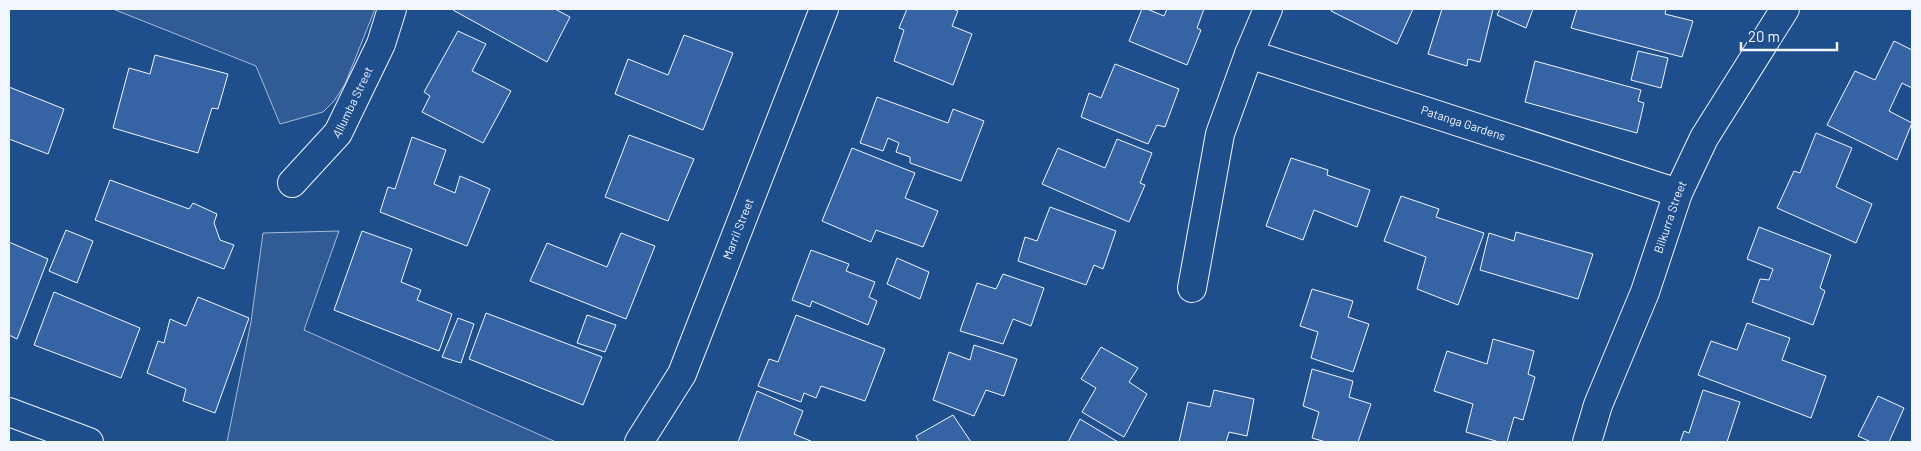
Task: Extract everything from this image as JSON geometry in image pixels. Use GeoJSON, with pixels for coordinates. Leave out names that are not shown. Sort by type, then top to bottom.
{"type":"FeatureCollection","features":[{"type":"Feature","properties":{"kind":"street","name":"Allumba Street"},"geometry":{"type":"LineString","coordinates":[[292,183],[338,134],[380,44],[392,9]]}},
{"type":"Feature","properties":{"kind":"street","name":"Marril Street"},"geometry":{"type":"LineString","coordinates":[[639,442],[682,374],[824,9]]}},
{"type":"Feature","properties":{"kind":"street"},"geometry":{"type":"LineString","coordinates":[[1192,288],[1220,134],[1249,54],[1268,9]]}},
{"type":"Feature","properties":{"kind":"street","name":"Bilkurra Street"},"geometry":{"type":"LineString","coordinates":[[1587,442],[1598,405],[1645,292],[1678,193],[1704,138],[1785,9]]}},
{"type":"Feature","properties":{"kind":"street","name":"Patanga Gardens"},"geometry":{"type":"LineString","coordinates":[[1249,54],[1678,193]]}},
{"type":"Feature","properties":{"kind":"street"},"geometry":{"type":"LineString","coordinates":[[9,412],[89,442]]}},
{"type":"Feature","properties":{"kind":"shaded area"},"geometry":{"type":"Polygon","coordinates":[[[113,9],[375,9],[345,84],[334,101],[323,112],[280,124],[256,66],[113,9]]]}},
{"type":"Feature","properties":{"kind":"shaded area"},"geometry":{"type":"Polygon","coordinates":[[[339,231],[304,330],[556,442],[227,442],[251,322],[263,233],[339,231]]]}},
{"type":"Feature","properties":{"kind":"building"},"geometry":{"type":"Polygon","coordinates":[[[453,9],[555,9],[570,17],[547,62],[453,9]]]}},
{"type":"Feature","properties":{"kind":"building"},"geometry":{"type":"Polygon","coordinates":[[[907,9],[953,9],[958,11],[952,26],[972,34],[953,85],[894,61],[904,30],[899,28],[907,9]]]}},
{"type":"Feature","properties":{"kind":"building"},"geometry":{"type":"Polygon","coordinates":[[[1142,9],[1147,9],[1164,16],[1167,9],[1204,9],[1197,28],[1201,30],[1187,65],[1129,41],[1142,9]]]}},
{"type":"Feature","properties":{"kind":"building"},"geometry":{"type":"Polygon","coordinates":[[[1332,9],[1413,9],[1397,44],[1331,11],[1332,9]]]}},
{"type":"Feature","properties":{"kind":"building"},"geometry":{"type":"Polygon","coordinates":[[[1442,9],[1493,9],[1480,62],[1468,59],[1467,66],[1428,54],[1442,9]]]}},
{"type":"Feature","properties":{"kind":"building"},"geometry":{"type":"Polygon","coordinates":[[[1500,9],[1533,9],[1526,28],[1497,15],[1500,9]]]}},
{"type":"Feature","properties":{"kind":"building"},"geometry":{"type":"Polygon","coordinates":[[[1577,9],[1666,9],[1665,14],[1693,21],[1682,57],[1571,28],[1577,9]]]}},
{"type":"Feature","properties":{"kind":"building"},"geometry":{"type":"Polygon","coordinates":[[[458,31],[486,44],[472,71],[511,91],[483,143],[422,112],[430,96],[424,92],[458,31]]]}},
{"type":"Feature","properties":{"kind":"building"},"geometry":{"type":"Polygon","coordinates":[[[684,35],[733,53],[703,130],[615,94],[628,59],[668,75],[684,35]]]}},
{"type":"Feature","properties":{"kind":"building"},"geometry":{"type":"Polygon","coordinates":[[[1894,41],[1912,50],[1912,88],[1902,83],[1889,111],[1912,123],[1897,160],[1827,125],[1855,71],[1875,80],[1894,41]]]}},
{"type":"Feature","properties":{"kind":"building"},"geometry":{"type":"Polygon","coordinates":[[[1638,51],[1668,58],[1661,88],[1631,80],[1638,51]]]}},
{"type":"Feature","properties":{"kind":"building"},"geometry":{"type":"Polygon","coordinates":[[[155,55],[228,74],[218,109],[212,108],[198,153],[113,128],[129,68],[150,74],[155,55]]]}},
{"type":"Feature","properties":{"kind":"building"},"geometry":{"type":"Polygon","coordinates":[[[1535,61],[1641,90],[1638,101],[1644,103],[1637,133],[1525,102],[1535,61]]]}},
{"type":"Feature","properties":{"kind":"building"},"geometry":{"type":"Polygon","coordinates":[[[1115,64],[1179,89],[1165,127],[1157,125],[1148,144],[1081,117],[1089,93],[1101,98],[1115,64]]]}},
{"type":"Feature","properties":{"kind":"building"},"geometry":{"type":"Polygon","coordinates":[[[9,87],[64,109],[48,154],[9,139],[9,87]]]}},
{"type":"Feature","properties":{"kind":"building"},"geometry":{"type":"Polygon","coordinates":[[[877,97],[948,123],[953,109],[984,121],[961,181],[910,163],[910,157],[896,152],[899,143],[888,138],[883,151],[860,143],[877,97]]]}},
{"type":"Feature","properties":{"kind":"building"},"geometry":{"type":"Polygon","coordinates":[[[1816,133],[1852,148],[1836,187],[1872,204],[1856,243],[1777,208],[1794,171],[1800,173],[1816,133]]]}},
{"type":"Feature","properties":{"kind":"building"},"geometry":{"type":"Polygon","coordinates":[[[629,135],[694,159],[668,221],[605,197],[629,135]]]}},
{"type":"Feature","properties":{"kind":"building"},"geometry":{"type":"Polygon","coordinates":[[[412,137],[446,150],[434,184],[455,193],[460,176],[490,189],[467,246],[380,212],[388,187],[395,189],[412,137]]]}},
{"type":"Feature","properties":{"kind":"building"},"geometry":{"type":"Polygon","coordinates":[[[1117,139],[1152,153],[1140,183],[1145,185],[1129,222],[1042,184],[1058,148],[1105,168],[1117,139]]]}},
{"type":"Feature","properties":{"kind":"building"},"geometry":{"type":"Polygon","coordinates":[[[852,148],[915,173],[905,198],[938,211],[923,247],[876,230],[871,242],[822,221],[852,148]]]}},
{"type":"Feature","properties":{"kind":"building"},"geometry":{"type":"Polygon","coordinates":[[[1291,158],[1328,170],[1327,175],[1370,190],[1357,227],[1314,210],[1303,240],[1266,226],[1291,158]]]}},
{"type":"Feature","properties":{"kind":"building"},"geometry":{"type":"Polygon","coordinates":[[[110,180],[189,209],[193,203],[217,214],[214,223],[220,240],[234,245],[224,269],[95,220],[110,180]]]}},
{"type":"Feature","properties":{"kind":"building"},"geometry":{"type":"Polygon","coordinates":[[[1401,196],[1439,209],[1436,217],[1484,233],[1458,305],[1417,289],[1426,257],[1384,241],[1401,196]]]}},
{"type":"Feature","properties":{"kind":"building"},"geometry":{"type":"Polygon","coordinates":[[[1050,207],[1116,231],[1103,269],[1094,265],[1086,285],[1018,261],[1025,237],[1037,241],[1050,207]]]}},
{"type":"Feature","properties":{"kind":"building"},"geometry":{"type":"Polygon","coordinates":[[[1759,227],[1831,255],[1820,288],[1825,291],[1813,325],[1752,302],[1760,279],[1769,280],[1773,269],[1747,259],[1759,227]]]}},
{"type":"Feature","properties":{"kind":"building"},"geometry":{"type":"Polygon","coordinates":[[[66,230],[93,241],[77,283],[49,271],[66,230]]]}},
{"type":"Feature","properties":{"kind":"building"},"geometry":{"type":"Polygon","coordinates":[[[362,231],[412,249],[401,282],[421,290],[417,300],[452,314],[439,351],[334,310],[362,231]]]}},
{"type":"Feature","properties":{"kind":"building"},"geometry":{"type":"Polygon","coordinates":[[[1516,232],[1593,254],[1578,299],[1480,270],[1489,233],[1514,241],[1516,232]]]}},
{"type":"Feature","properties":{"kind":"building"},"geometry":{"type":"Polygon","coordinates":[[[621,233],[655,246],[626,319],[530,281],[547,243],[607,267],[621,233]]]}},
{"type":"Feature","properties":{"kind":"building"},"geometry":{"type":"Polygon","coordinates":[[[9,242],[48,259],[17,339],[9,335],[9,242]]]}},
{"type":"Feature","properties":{"kind":"building"},"geometry":{"type":"Polygon","coordinates":[[[811,250],[849,264],[846,271],[875,282],[869,297],[877,301],[868,325],[812,301],[810,307],[792,300],[811,250]]]}},
{"type":"Feature","properties":{"kind":"building"},"geometry":{"type":"Polygon","coordinates":[[[897,258],[929,272],[920,299],[887,284],[897,258]]]}},
{"type":"Feature","properties":{"kind":"building"},"geometry":{"type":"Polygon","coordinates":[[[1003,274],[1044,288],[1031,326],[1013,319],[1003,344],[960,331],[977,283],[996,289],[1003,274]]]}},
{"type":"Feature","properties":{"kind":"building"},"geometry":{"type":"Polygon","coordinates":[[[1312,289],[1353,301],[1348,317],[1369,324],[1353,372],[1311,358],[1318,332],[1300,326],[1312,289]]]}},
{"type":"Feature","properties":{"kind":"building"},"geometry":{"type":"Polygon","coordinates":[[[54,292],[140,328],[121,378],[34,345],[54,292]]]}},
{"type":"Feature","properties":{"kind":"building"},"geometry":{"type":"Polygon","coordinates":[[[198,297],[249,318],[215,413],[183,401],[186,389],[147,373],[158,341],[164,343],[170,319],[186,326],[198,297]]]}},
{"type":"Feature","properties":{"kind":"building"},"geometry":{"type":"Polygon","coordinates":[[[486,313],[602,357],[583,405],[469,359],[486,313]]]}},
{"type":"Feature","properties":{"kind":"building"},"geometry":{"type":"Polygon","coordinates":[[[587,315],[616,325],[605,352],[577,343],[587,315]]]}},
{"type":"Feature","properties":{"kind":"building"},"geometry":{"type":"Polygon","coordinates":[[[796,315],[885,349],[865,401],[821,386],[816,398],[804,393],[801,402],[758,386],[769,359],[778,362],[796,315]]]}},
{"type":"Feature","properties":{"kind":"building"},"geometry":{"type":"Polygon","coordinates":[[[458,318],[474,324],[461,363],[442,357],[458,318]]]}},
{"type":"Feature","properties":{"kind":"building"},"geometry":{"type":"Polygon","coordinates":[[[1747,323],[1790,338],[1782,360],[1826,376],[1811,418],[1698,375],[1711,341],[1737,350],[1747,323]]]}},
{"type":"Feature","properties":{"kind":"building"},"geometry":{"type":"Polygon","coordinates":[[[1493,339],[1534,351],[1528,374],[1535,377],[1523,420],[1514,417],[1507,442],[1499,442],[1466,432],[1473,404],[1434,391],[1447,351],[1487,364],[1493,339]]]}},
{"type":"Feature","properties":{"kind":"building"},"geometry":{"type":"Polygon","coordinates":[[[974,345],[1017,359],[1004,396],[986,390],[974,416],[933,400],[949,352],[970,360],[974,345]]]}},
{"type":"Feature","properties":{"kind":"building"},"geometry":{"type":"Polygon","coordinates":[[[1101,347],[1138,368],[1129,382],[1147,394],[1124,437],[1082,412],[1096,388],[1081,379],[1101,347]]]}},
{"type":"Feature","properties":{"kind":"building"},"geometry":{"type":"Polygon","coordinates":[[[1312,369],[1353,381],[1349,397],[1371,404],[1358,442],[1326,442],[1312,438],[1319,412],[1303,406],[1312,369]]]}},
{"type":"Feature","properties":{"kind":"building"},"geometry":{"type":"Polygon","coordinates":[[[1214,390],[1254,399],[1247,436],[1229,432],[1226,442],[1179,442],[1188,402],[1210,407],[1214,390]]]}},
{"type":"Feature","properties":{"kind":"building"},"geometry":{"type":"Polygon","coordinates":[[[1703,390],[1740,402],[1727,442],[1680,442],[1684,431],[1689,433],[1703,390]]]}},
{"type":"Feature","properties":{"kind":"building"},"geometry":{"type":"Polygon","coordinates":[[[757,391],[803,411],[794,434],[813,442],[738,442],[757,391]]]}},
{"type":"Feature","properties":{"kind":"building"},"geometry":{"type":"Polygon","coordinates":[[[1878,396],[1904,408],[1889,442],[1871,442],[1858,436],[1878,396]]]}},
{"type":"Feature","properties":{"kind":"building"},"geometry":{"type":"Polygon","coordinates":[[[953,415],[971,442],[919,442],[916,436],[953,415]]]}},
{"type":"Feature","properties":{"kind":"building"},"geometry":{"type":"Polygon","coordinates":[[[1080,419],[1118,442],[1068,442],[1080,419]]]}}]}
